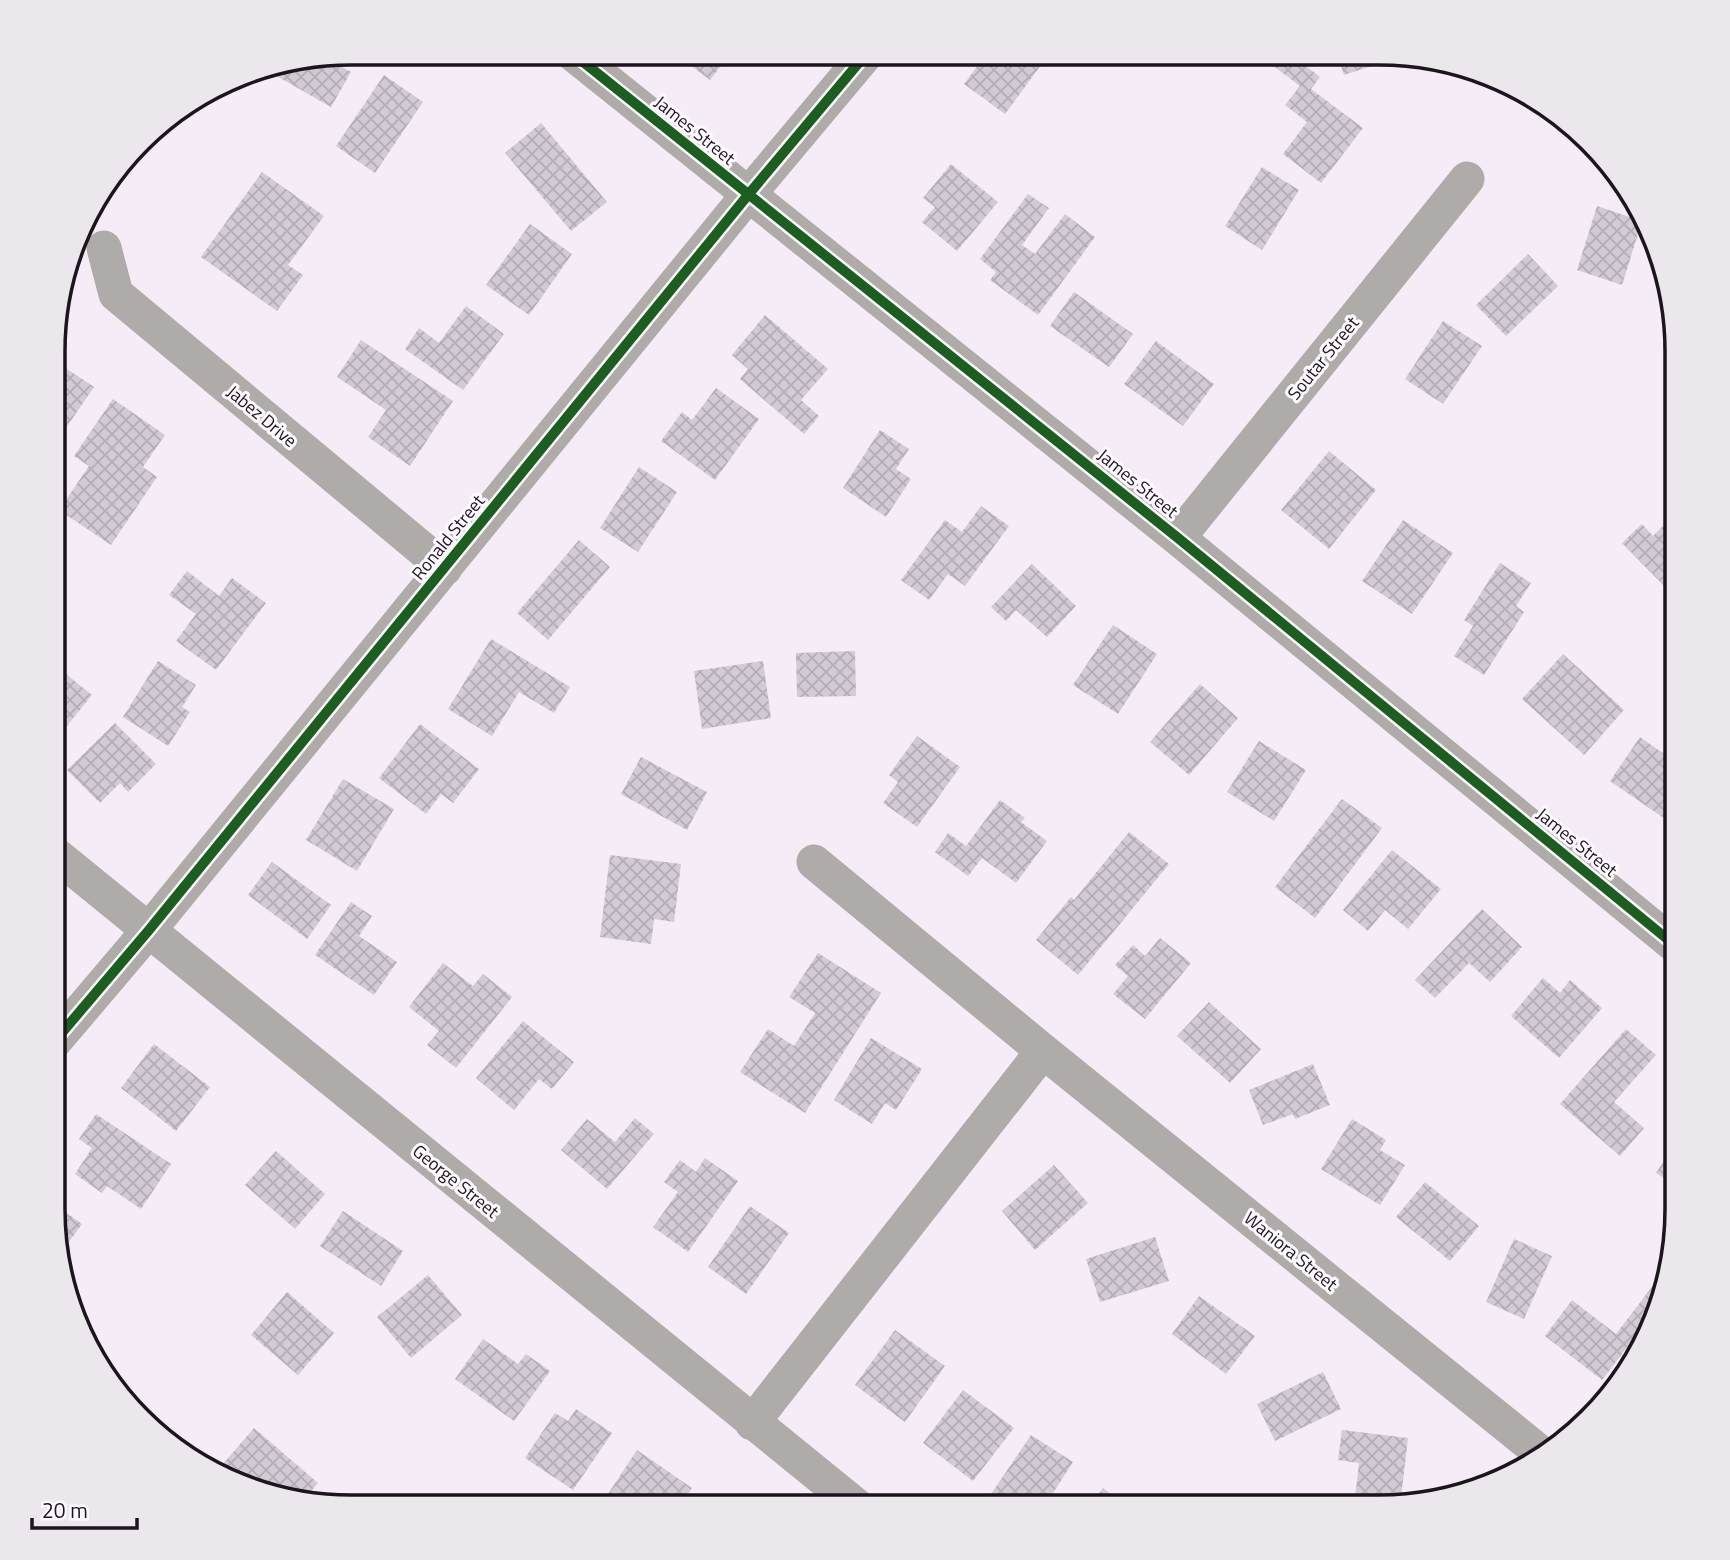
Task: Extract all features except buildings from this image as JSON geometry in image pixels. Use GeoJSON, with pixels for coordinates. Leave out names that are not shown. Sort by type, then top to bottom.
{"type":"FeatureCollection","features":[{"type":"Feature","properties":{"kind":"street","name":"James Street"},"geometry":{"type":"LineString","coordinates":[[587,65],[1178,538],[1665,937]]}},
{"type":"Feature","properties":{"kind":"street","name":"Ronald Street"},"geometry":{"type":"LineString","coordinates":[[65,1029],[857,65]]}},
{"type":"Feature","properties":{"kind":"street","name":"Soutar Street"},"geometry":{"type":"LineString","coordinates":[[1178,538],[1467,179]]}},
{"type":"Feature","properties":{"kind":"street","name":"Jabez Drive"},"geometry":{"type":"LineString","coordinates":[[104,248],[116,294],[445,568]]}},
{"type":"Feature","properties":{"kind":"street","name":"George Street"},"geometry":{"type":"LineString","coordinates":[[65,862],[843,1495]]}},
{"type":"Feature","properties":{"kind":"street","name":"Waniora Street"},"geometry":{"type":"LineString","coordinates":[[814,862],[1532,1450]]}},
{"type":"Feature","properties":{"kind":"street"},"geometry":{"type":"LineString","coordinates":[[752,1423],[1043,1051]]}},
{"type":"Feature","properties":{"kind":"cycle path"},"geometry":{"type":"LineString","coordinates":[[587,65],[1178,538],[1665,937]]}},
{"type":"Feature","properties":{"kind":"cycle path"},"geometry":{"type":"LineString","coordinates":[[65,1029],[857,65]]}}]}
